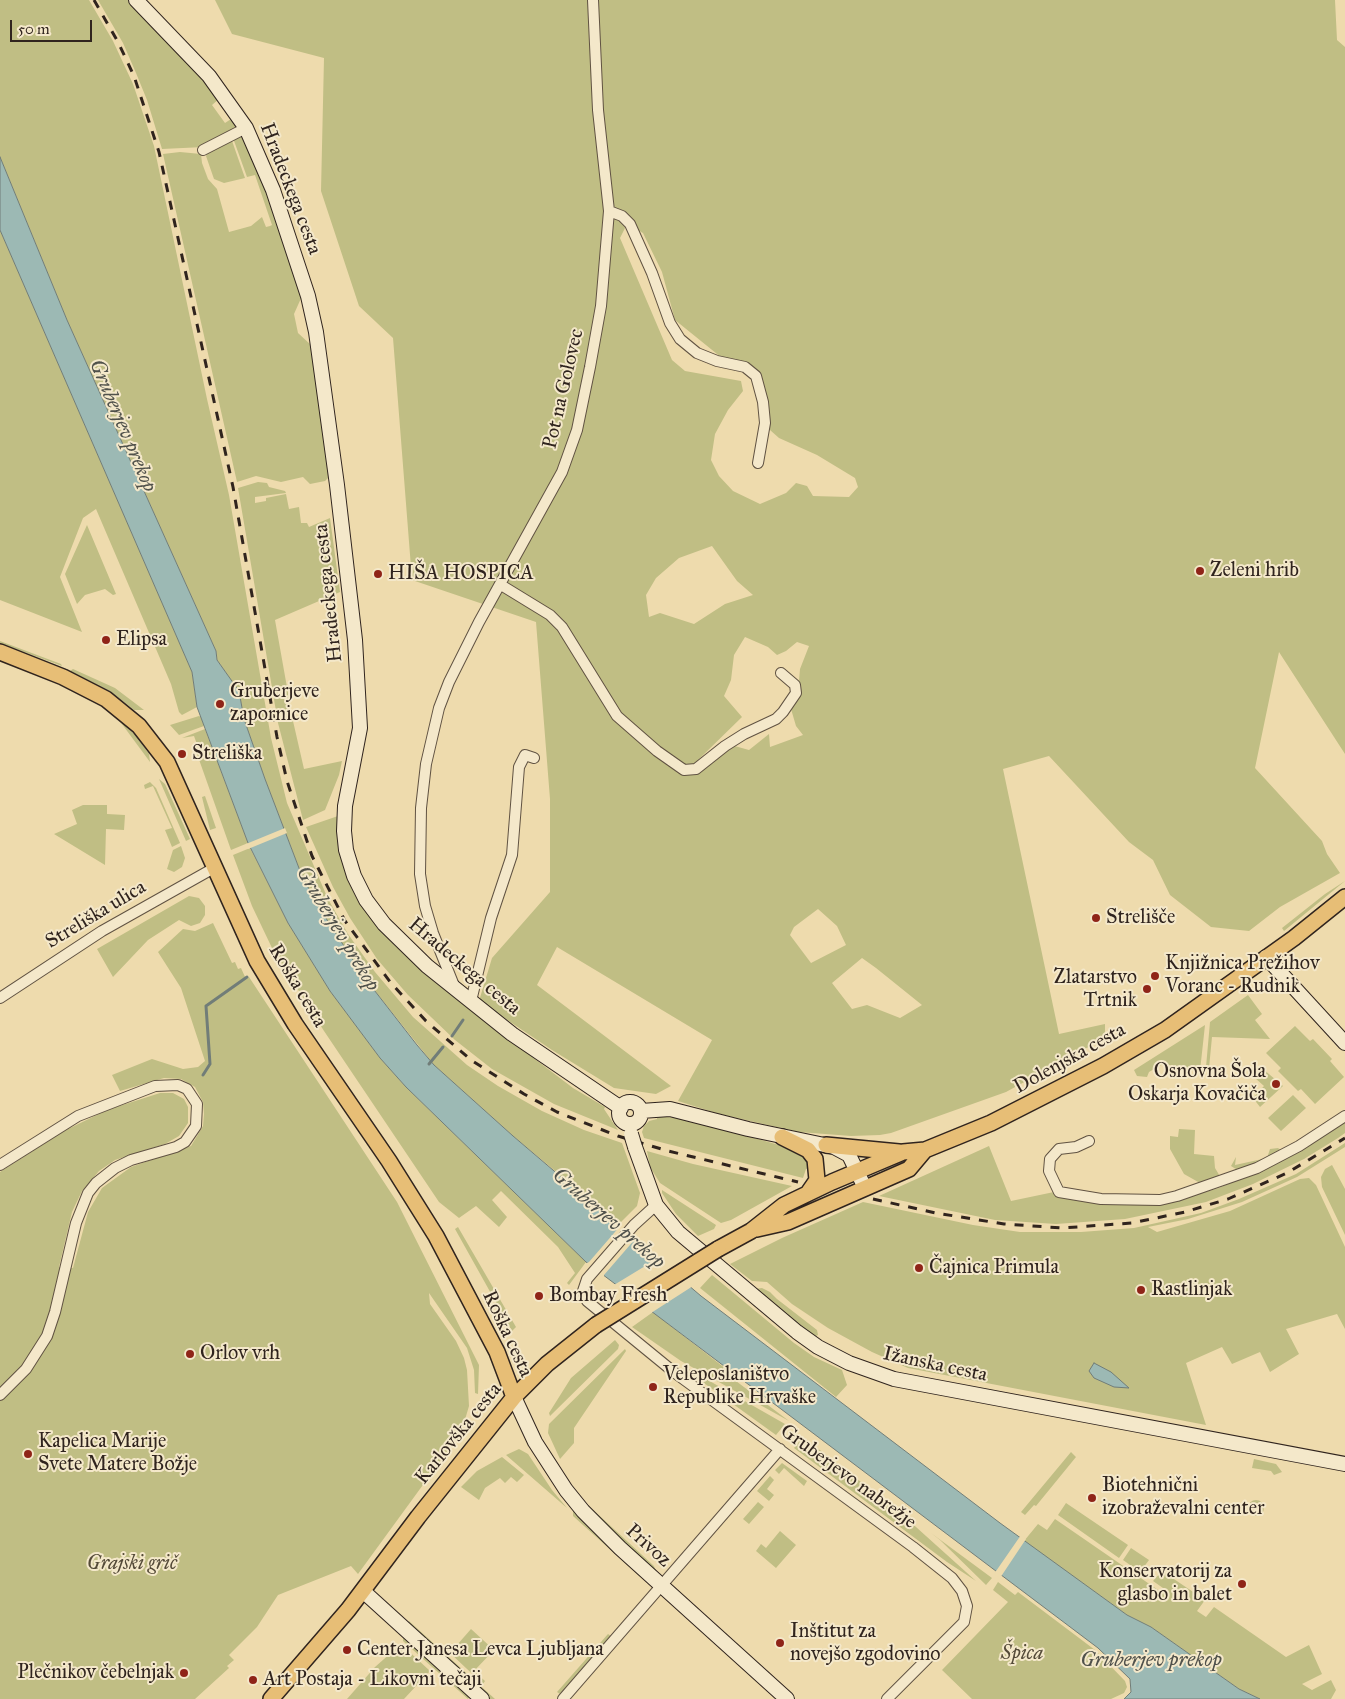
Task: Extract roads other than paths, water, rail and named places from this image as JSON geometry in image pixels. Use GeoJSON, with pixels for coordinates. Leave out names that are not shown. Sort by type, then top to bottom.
{"type":"FeatureCollection","features":[{"type":"Feature","properties":{"kind":"main road","name":"Roška cesta"},"geometry":{"type":"LineString","coordinates":[[0,652],[63,677],[118,707],[139,726],[170,768],[257,961],[279,999],[412,1196],[436,1236],[497,1352],[514,1397]]}},
{"type":"Feature","properties":{"kind":"main road","name":"Dolenjska cesta"},"geometry":{"type":"LineString","coordinates":[[857,1170],[903,1152],[925,1150],[1011,1114],[1103,1066],[1165,1030],[1266,958],[1345,897]]}},
{"type":"Feature","properties":{"kind":"main road"},"geometry":{"type":"LineString","coordinates":[[782,1137],[810,1152],[817,1163],[816,1182],[806,1194]]}},
{"type":"Feature","properties":{"kind":"main road"},"geometry":{"type":"LineString","coordinates":[[826,1145],[903,1152]]}},
{"type":"Feature","properties":{"kind":"main road","name":"Dolenjska cesta"},"geometry":{"type":"LineString","coordinates":[[865,1188],[909,1169],[925,1150]]}},
{"type":"Feature","properties":{"kind":"main road","name":"Karlovška cesta"},"geometry":{"type":"LineString","coordinates":[[271,1699],[363,1591],[418,1517],[514,1397],[547,1364],[596,1325],[718,1249],[751,1231],[784,1205],[857,1170]]}},
{"type":"Feature","properties":{"kind":"main road","name":"Karlovška cesta"},"geometry":{"type":"LineString","coordinates":[[751,1231],[788,1222],[865,1188]]}},
{"type":"Feature","properties":{"kind":"street","name":"Hradeckega cesta"},"geometry":{"type":"LineString","coordinates":[[136,0],[209,76],[246,128],[273,190],[308,296],[316,332],[349,571],[360,714],[358,748],[344,820],[346,850],[354,876],[373,911],[401,942],[455,989],[568,1074],[621,1108]]}},
{"type":"Feature","properties":{"kind":"street","name":"Pot na Golovec"},"geometry":{"type":"LineString","coordinates":[[455,989],[425,906],[419,842],[426,764],[439,708],[479,622],[562,472],[577,430],[601,306],[609,211],[598,110],[593,0]]}},
{"type":"Feature","properties":{"kind":"street"},"geometry":{"type":"LineString","coordinates":[[203,150],[246,128]]}},
{"type":"Feature","properties":{"kind":"street"},"geometry":{"type":"LineString","coordinates":[[609,211],[622,216],[630,224],[652,273],[670,323],[680,339],[697,353],[717,361],[746,367],[756,376],[760,386],[765,423],[758,463]]}},
{"type":"Feature","properties":{"kind":"street"},"geometry":{"type":"LineString","coordinates":[[500,585],[550,615],[562,627],[617,716],[657,751],[684,770],[696,770],[725,746],[744,734],[776,719],[783,712],[796,693],[795,685],[781,673]]}},
{"type":"Feature","properties":{"kind":"street"},"geometry":{"type":"LineString","coordinates":[[471,1002],[491,918],[512,855],[519,767],[525,755],[534,758]]}},
{"type":"Feature","properties":{"kind":"street","name":"Streliška ulica"},"geometry":{"type":"LineString","coordinates":[[0,998],[102,931],[214,868]]}},
{"type":"Feature","properties":{"kind":"street"},"geometry":{"type":"LineString","coordinates":[[1266,958],[1345,1043]]}},
{"type":"Feature","properties":{"kind":"street"},"geometry":{"type":"LineString","coordinates":[[0,1165],[78,1116],[155,1086],[178,1085],[187,1089],[197,1104],[196,1126],[185,1142],[176,1147],[131,1160],[115,1168],[96,1183],[88,1193],[76,1223],[49,1331],[34,1358],[0,1395]]}},
{"type":"Feature","properties":{"kind":"street"},"geometry":{"type":"LineString","coordinates":[[621,1108],[625,1104],[632,1103],[641,1111]]}},
{"type":"Feature","properties":{"kind":"street","name":"Ižanska cesta"},"geometry":{"type":"LineString","coordinates":[[621,1108],[621,1119],[632,1135],[656,1205],[678,1232],[797,1332],[833,1356],[866,1371],[924,1385],[1345,1464]]}},
{"type":"Feature","properties":{"kind":"street"},"geometry":{"type":"LineString","coordinates":[[641,1111],[670,1109],[782,1137],[826,1145],[846,1152],[865,1188]]}},
{"type":"Feature","properties":{"kind":"street"},"geometry":{"type":"LineString","coordinates":[[632,1135],[641,1111]]}},
{"type":"Feature","properties":{"kind":"street"},"geometry":{"type":"LineString","coordinates":[[1089,1141],[1076,1147],[1059,1149],[1050,1159],[1049,1171],[1059,1192],[1101,1199],[1160,1200],[1177,1196],[1257,1168],[1299,1146],[1345,1116]]}},
{"type":"Feature","properties":{"kind":"street","name":"Gruberjevo nabrežje"},"geometry":{"type":"LineString","coordinates":[[656,1205],[634,1225],[592,1274],[583,1289],[587,1301],[667,1368],[780,1449],[952,1578],[966,1600],[967,1611],[964,1622],[888,1699]]}},
{"type":"Feature","properties":{"kind":"street","name":"Privoz"},"geometry":{"type":"LineString","coordinates":[[514,1397],[534,1442],[566,1490],[604,1533],[787,1699]]}},
{"type":"Feature","properties":{"kind":"street"},"geometry":{"type":"LineString","coordinates":[[563,1699],[780,1449]]}},
{"type":"Feature","properties":{"kind":"street"},"geometry":{"type":"LineString","coordinates":[[363,1591],[482,1699]]}},
{"type":"Feature","properties":{"kind":"water","name":"Gruberjev prekop"},"geometry":{"type":"Polygon","coordinates":[[[0,157],[67,320],[216,651],[217,660],[239,691],[244,719],[302,876],[320,909],[364,977],[417,1045],[434,1065],[513,1136],[701,1296],[1000,1523],[1127,1615],[1151,1627],[1239,1689],[1260,1699],[1124,1699],[1131,1692],[1130,1679],[1098,1648],[586,1262],[406,1087],[380,1058],[330,991],[288,923],[248,843],[197,707],[192,672],[0,230],[0,157]]]}},
{"type":"Feature","properties":{"kind":"water"},"geometry":{"type":"Polygon","coordinates":[[[1094,1363],[1111,1372],[1129,1388],[1114,1387],[1094,1378],[1089,1371],[1094,1363]]]}},
{"type":"Feature","properties":{"kind":"waterway"},"geometry":{"type":"LineString","coordinates":[[203,1075],[210,1064],[206,1006],[247,977]]}},
{"type":"Feature","properties":{"kind":"waterway"},"geometry":{"type":"LineString","coordinates":[[452,1036],[463,1020]]}},
{"type":"Feature","properties":{"kind":"waterway"},"geometry":{"type":"LineString","coordinates":[[429,1064],[443,1047]]}},
{"type":"Feature","properties":{"kind":"railway"},"geometry":{"type":"LineString","coordinates":[[94,0],[118,42],[134,76],[159,152],[233,487],[277,737],[287,781],[312,856],[345,921],[391,983],[426,1021],[471,1060],[524,1094],[557,1112],[618,1136],[668,1151],[798,1182]]}},
{"type":"Feature","properties":{"kind":"railway"},"geometry":{"type":"LineString","coordinates":[[873,1199],[936,1213],[1004,1224],[1062,1228],[1132,1223],[1185,1212],[1228,1199],[1287,1173],[1345,1138]]}},
{"type":"Feature","properties":{"kind":"place","name":"Zeleni hrib"},"geometry":{"type":"Point","coordinates":[1200,571]}},
{"type":"Feature","properties":{"kind":"place","name":"HIŠA HOSPICA"},"geometry":{"type":"Point","coordinates":[378,574]}},
{"type":"Feature","properties":{"kind":"place","name":"Elipsa"},"geometry":{"type":"Point","coordinates":[106,640]}},
{"type":"Feature","properties":{"kind":"place","name":"Gruberjeve zapornice"},"geometry":{"type":"Point","coordinates":[220,704]}},
{"type":"Feature","properties":{"kind":"place","name":"Streliška"},"geometry":{"type":"Point","coordinates":[182,754]}},
{"type":"Feature","properties":{"kind":"place","name":"Strelišče"},"geometry":{"type":"Point","coordinates":[1096,918]}},
{"type":"Feature","properties":{"kind":"place","name":"Knjižnica Prežihov Voranc - Rudnik"},"geometry":{"type":"Point","coordinates":[1155,976]}},
{"type":"Feature","properties":{"kind":"place","name":"Zlatarstvo Trtnik"},"geometry":{"type":"Point","coordinates":[1147,989]}},
{"type":"Feature","properties":{"kind":"place","name":"Osnovna Šola Oskarja Kovačiča"},"geometry":{"type":"Point","coordinates":[1276,1084]}},
{"type":"Feature","properties":{"kind":"place","name":"Čajnica Primula"},"geometry":{"type":"Point","coordinates":[919,1268]}},
{"type":"Feature","properties":{"kind":"place","name":"Rastlinjak"},"geometry":{"type":"Point","coordinates":[1141,1290]}},
{"type":"Feature","properties":{"kind":"place","name":"Bombay Fresh"},"geometry":{"type":"Point","coordinates":[539,1296]}},
{"type":"Feature","properties":{"kind":"place","name":"Orlov vrh"},"geometry":{"type":"Point","coordinates":[190,1354]}},
{"type":"Feature","properties":{"kind":"place","name":"Veleposlaništvo Republike Hrvaške"},"geometry":{"type":"Point","coordinates":[653,1387]}},
{"type":"Feature","properties":{"kind":"place","name":"Kapelica Marije Svete Matere Božje"},"geometry":{"type":"Point","coordinates":[28,1454]}},
{"type":"Feature","properties":{"kind":"place","name":"Biotehnični izobraževalni center"},"geometry":{"type":"Point","coordinates":[1092,1498]}},
{"type":"Feature","properties":{"kind":"place","name":"Konservatorij za glasbo in balet"},"geometry":{"type":"Point","coordinates":[1242,1584]}},
{"type":"Feature","properties":{"kind":"place","name":"Inštitut za novejšo zgodovino"},"geometry":{"type":"Point","coordinates":[780,1643]}},
{"type":"Feature","properties":{"kind":"place","name":"Center Janesa Levca Ljubljana"},"geometry":{"type":"Point","coordinates":[347,1650]}},
{"type":"Feature","properties":{"kind":"place","name":"Plečnikov čebelnjak"},"geometry":{"type":"Point","coordinates":[184,1673]}},
{"type":"Feature","properties":{"kind":"place","name":"Art Postaja - Likovni tečaji"},"geometry":{"type":"Point","coordinates":[253,1680]}},
{"type":"Feature","properties":{"kind":"park label","name":"Grajski grič"},"geometry":{"type":"Point","coordinates":[132,1564]}},
{"type":"Feature","properties":{"kind":"park label","name":"Špica"},"geometry":{"type":"Point","coordinates":[1022,1654]}}]}
